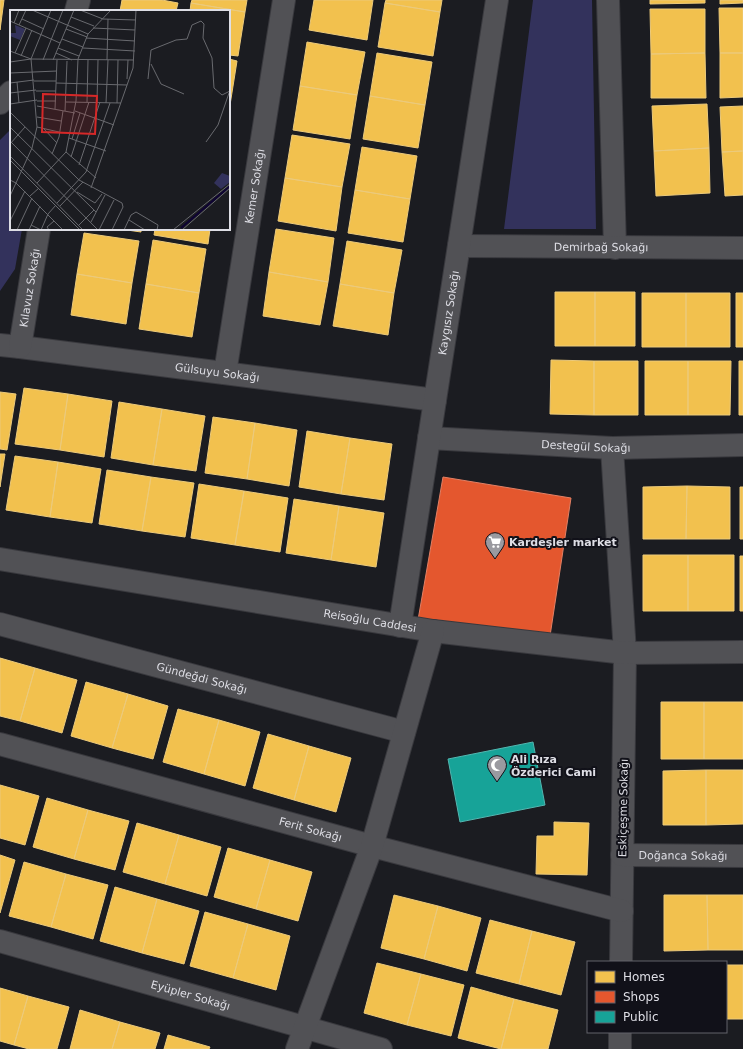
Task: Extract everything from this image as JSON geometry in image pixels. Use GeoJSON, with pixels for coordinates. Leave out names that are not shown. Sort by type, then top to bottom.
{"type":"FeatureCollection","features":[{"type":"Feature","properties":{"kind":"street"},"geometry":{"type":"LineString","coordinates":[[76,10],[79,0]]}},
{"type":"Feature","properties":{"kind":"street","name":"Kemer Sokağı"},"geometry":{"type":"LineString","coordinates":[[225,373],[284,0]]}},
{"type":"Feature","properties":{"kind":"street","name":"Kaygısız Sokağı"},"geometry":{"type":"LineString","coordinates":[[400,626],[497,0]]}},
{"type":"Feature","properties":{"kind":"street"},"geometry":{"type":"LineString","coordinates":[[608,0],[614,248]]}},
{"type":"Feature","properties":{"kind":"street"},"geometry":{"type":"LineString","coordinates":[[0,103],[10,93]]}},
{"type":"Feature","properties":{"kind":"street","name":"Kılavuz Sokağı"},"geometry":{"type":"LineString","coordinates":[[10,346],[39,230]]}},
{"type":"Feature","properties":{"kind":"street","name":"Demirbağ Sokağı"},"geometry":{"type":"LineString","coordinates":[[459,246],[743,248]]}},
{"type":"Feature","properties":{"kind":"street","name":"Gülsuyu Sokağı"},"geometry":{"type":"LineString","coordinates":[[10,346],[435,400]]}},
{"type":"Feature","properties":{"kind":"street","name":"Destegül Sokağı"},"geometry":{"type":"LineString","coordinates":[[429,438],[612,448],[743,445]]}},
{"type":"Feature","properties":{"kind":"street","name":"Eskiçeşme Sokağı"},"geometry":{"type":"LineString","coordinates":[[612,448],[625,653],[621,961]]}},
{"type":"Feature","properties":{"kind":"street","name":"Reisoğlu Caddesi"},"geometry":{"type":"LineString","coordinates":[[0,559],[433,631],[625,653],[743,652]]}},
{"type":"Feature","properties":{"kind":"street","name":"Gündeğdi Sokağı"},"geometry":{"type":"LineString","coordinates":[[0,624],[404,732]]}},
{"type":"Feature","properties":{"kind":"street"},"geometry":{"type":"LineString","coordinates":[[297,1049],[372,846],[433,631]]}},
{"type":"Feature","properties":{"kind":"street","name":"Ferit Sokağı"},"geometry":{"type":"LineString","coordinates":[[0,744],[372,846],[622,911]]}},
{"type":"Feature","properties":{"kind":"street","name":"Doğanca Sokağı"},"geometry":{"type":"LineString","coordinates":[[622,855],[743,856]]}},
{"type":"Feature","properties":{"kind":"street","name":"Eyüpler Sokağı"},"geometry":{"type":"LineString","coordinates":[[0,941],[381,1049]]}},
{"type":"Feature","properties":{"kind":"street"},"geometry":{"type":"LineString","coordinates":[[620,1033],[620,1049]]}},
{"type":"Feature","properties":{"kind":"shaded area"},"geometry":{"type":"Polygon","coordinates":[[[533,0],[592,0],[596,229],[504,229],[533,0]]]}},
{"type":"Feature","properties":{"kind":"shaded area"},"geometry":{"type":"Polygon","coordinates":[[[10,130],[10,230],[22,230],[15,269],[0,291],[0,140],[10,130]]]}},
{"type":"Feature","properties":{"kind":"building: Homes"},"geometry":{"type":"Polygon","coordinates":[[[0,0],[4,0],[0,30],[0,0]]]}},
{"type":"Feature","properties":{"kind":"building: Homes"},"geometry":{"type":"Polygon","coordinates":[[[122,0],[162,0],[178,3],[176,10],[120,10],[122,0]]]}},
{"type":"Feature","properties":{"kind":"building: Homes"},"geometry":{"type":"Polygon","coordinates":[[[192,0],[247,0],[245,12],[191,3],[192,0]]]}},
{"type":"Feature","properties":{"kind":"building: Homes"},"geometry":{"type":"Polygon","coordinates":[[[314,0],[373,0],[367,40],[309,30],[314,0]]]}},
{"type":"Feature","properties":{"kind":"building: Homes"},"geometry":{"type":"Polygon","coordinates":[[[386,0],[442,0],[440,12],[385,3],[386,0]]]}},
{"type":"Feature","properties":{"kind":"building: Homes"},"geometry":{"type":"Polygon","coordinates":[[[650,0],[705,0],[705,3],[650,4],[650,0]]]}},
{"type":"Feature","properties":{"kind":"building: Homes"},"geometry":{"type":"Polygon","coordinates":[[[720,0],[743,0],[743,3],[720,4],[720,0]]]}},
{"type":"Feature","properties":{"kind":"building: Homes"},"geometry":{"type":"Polygon","coordinates":[[[191,3],[245,12],[238,56],[230,55],[230,10],[190,10],[191,3]]]}},
{"type":"Feature","properties":{"kind":"building: Homes"},"geometry":{"type":"Polygon","coordinates":[[[385,3],[440,12],[433,56],[378,47],[385,3]]]}},
{"type":"Feature","properties":{"kind":"building: Homes"},"geometry":{"type":"Polygon","coordinates":[[[719,8],[743,8],[743,53],[720,53],[719,8]]]}},
{"type":"Feature","properties":{"kind":"building: Homes"},"geometry":{"type":"Polygon","coordinates":[[[650,9],[705,9],[705,53],[651,54],[650,9]]]}},
{"type":"Feature","properties":{"kind":"building: Homes"},"geometry":{"type":"Polygon","coordinates":[[[307,42],[365,52],[357,95],[300,86],[307,42]]]}},
{"type":"Feature","properties":{"kind":"building: Homes"},"geometry":{"type":"Polygon","coordinates":[[[377,53],[432,62],[425,105],[370,96],[377,53]]]}},
{"type":"Feature","properties":{"kind":"building: Homes"},"geometry":{"type":"Polygon","coordinates":[[[705,53],[706,98],[651,98],[651,54],[705,53]]]}},
{"type":"Feature","properties":{"kind":"building: Homes"},"geometry":{"type":"Polygon","coordinates":[[[720,53],[743,53],[743,97],[720,98],[720,53]]]}},
{"type":"Feature","properties":{"kind":"building: Homes"},"geometry":{"type":"Polygon","coordinates":[[[230,59],[237,61],[230,105],[230,59]]]}},
{"type":"Feature","properties":{"kind":"building: Homes"},"geometry":{"type":"Polygon","coordinates":[[[300,86],[357,95],[350,139],[293,130],[300,86]]]}},
{"type":"Feature","properties":{"kind":"building: Homes"},"geometry":{"type":"Polygon","coordinates":[[[370,96],[425,105],[418,148],[363,139],[370,96]]]}},
{"type":"Feature","properties":{"kind":"building: Homes"},"geometry":{"type":"Polygon","coordinates":[[[707,104],[709,148],[654,151],[652,106],[707,104]]]}},
{"type":"Feature","properties":{"kind":"building: Homes"},"geometry":{"type":"Polygon","coordinates":[[[743,106],[743,151],[722,152],[720,107],[743,106]]]}},
{"type":"Feature","properties":{"kind":"building: Homes"},"geometry":{"type":"Polygon","coordinates":[[[292,135],[350,144],[342,187],[285,178],[292,135]]]}},
{"type":"Feature","properties":{"kind":"building: Homes"},"geometry":{"type":"Polygon","coordinates":[[[362,147],[417,156],[410,199],[355,190],[362,147]]]}},
{"type":"Feature","properties":{"kind":"building: Homes"},"geometry":{"type":"Polygon","coordinates":[[[709,148],[710,193],[656,196],[654,151],[709,148]]]}},
{"type":"Feature","properties":{"kind":"building: Homes"},"geometry":{"type":"Polygon","coordinates":[[[743,151],[743,195],[725,196],[722,152],[743,151]]]}},
{"type":"Feature","properties":{"kind":"building: Homes"},"geometry":{"type":"Polygon","coordinates":[[[285,178],[342,187],[336,231],[278,221],[285,178]]]}},
{"type":"Feature","properties":{"kind":"building: Homes"},"geometry":{"type":"Polygon","coordinates":[[[355,190],[410,199],[403,242],[348,233],[355,190]]]}},
{"type":"Feature","properties":{"kind":"building: Homes"},"geometry":{"type":"Polygon","coordinates":[[[276,229],[334,238],[328,282],[269,272],[276,229]]]}},
{"type":"Feature","properties":{"kind":"building: Homes"},"geometry":{"type":"Polygon","coordinates":[[[127,230],[141,230],[141,232],[127,230]]]}},
{"type":"Feature","properties":{"kind":"building: Homes"},"geometry":{"type":"Polygon","coordinates":[[[155,230],[210,230],[208,244],[154,235],[155,230]]]}},
{"type":"Feature","properties":{"kind":"building: Homes"},"geometry":{"type":"Polygon","coordinates":[[[84,233],[139,241],[132,283],[77,274],[84,233]]]}},
{"type":"Feature","properties":{"kind":"building: Homes"},"geometry":{"type":"Polygon","coordinates":[[[153,240],[206,249],[199,293],[146,284],[153,240]]]}},
{"type":"Feature","properties":{"kind":"building: Homes"},"geometry":{"type":"Polygon","coordinates":[[[347,241],[402,250],[394,293],[340,284],[347,241]]]}},
{"type":"Feature","properties":{"kind":"building: Homes"},"geometry":{"type":"Polygon","coordinates":[[[269,272],[328,282],[320,325],[263,316],[269,272]]]}},
{"type":"Feature","properties":{"kind":"building: Homes"},"geometry":{"type":"Polygon","coordinates":[[[77,274],[132,283],[126,324],[71,315],[77,274]]]}},
{"type":"Feature","properties":{"kind":"building: Homes"},"geometry":{"type":"Polygon","coordinates":[[[146,284],[199,293],[192,337],[139,329],[146,284]]]}},
{"type":"Feature","properties":{"kind":"building: Homes"},"geometry":{"type":"Polygon","coordinates":[[[340,284],[394,293],[388,335],[333,326],[340,284]]]}},
{"type":"Feature","properties":{"kind":"building: Homes"},"geometry":{"type":"Polygon","coordinates":[[[555,292],[595,292],[595,346],[555,346],[555,292]]]}},
{"type":"Feature","properties":{"kind":"building: Homes"},"geometry":{"type":"Polygon","coordinates":[[[595,292],[635,292],[635,346],[595,346],[595,292]]]}},
{"type":"Feature","properties":{"kind":"building: Homes"},"geometry":{"type":"Polygon","coordinates":[[[642,293],[686,293],[686,347],[642,347],[642,293]]]}},
{"type":"Feature","properties":{"kind":"building: Homes"},"geometry":{"type":"Polygon","coordinates":[[[686,293],[730,293],[730,347],[686,347],[686,293]]]}},
{"type":"Feature","properties":{"kind":"building: Homes"},"geometry":{"type":"Polygon","coordinates":[[[736,293],[743,293],[743,347],[736,347],[736,293]]]}},
{"type":"Feature","properties":{"kind":"building: Homes"},"geometry":{"type":"Polygon","coordinates":[[[551,360],[594,361],[594,415],[550,414],[551,360]]]}},
{"type":"Feature","properties":{"kind":"building: Homes"},"geometry":{"type":"Polygon","coordinates":[[[594,361],[638,361],[638,415],[594,415],[594,361]]]}},
{"type":"Feature","properties":{"kind":"building: Homes"},"geometry":{"type":"Polygon","coordinates":[[[645,361],[688,361],[688,415],[645,415],[645,361]]]}},
{"type":"Feature","properties":{"kind":"building: Homes"},"geometry":{"type":"Polygon","coordinates":[[[688,361],[731,361],[730,415],[688,415],[688,361]]]}},
{"type":"Feature","properties":{"kind":"building: Homes"},"geometry":{"type":"Polygon","coordinates":[[[739,361],[743,361],[743,415],[739,415],[739,361]]]}},
{"type":"Feature","properties":{"kind":"building: Homes"},"geometry":{"type":"Polygon","coordinates":[[[24,388],[68,394],[60,450],[15,444],[24,388]]]}},
{"type":"Feature","properties":{"kind":"building: Homes"},"geometry":{"type":"Polygon","coordinates":[[[0,392],[16,394],[7,450],[0,449],[0,392]]]}},
{"type":"Feature","properties":{"kind":"building: Homes"},"geometry":{"type":"Polygon","coordinates":[[[68,394],[112,401],[104,457],[60,450],[68,394]]]}},
{"type":"Feature","properties":{"kind":"building: Homes"},"geometry":{"type":"Polygon","coordinates":[[[119,402],[162,409],[153,465],[111,458],[119,402]]]}},
{"type":"Feature","properties":{"kind":"building: Homes"},"geometry":{"type":"Polygon","coordinates":[[[162,409],[205,416],[196,471],[153,465],[162,409]]]}},
{"type":"Feature","properties":{"kind":"building: Homes"},"geometry":{"type":"Polygon","coordinates":[[[213,417],[255,423],[247,479],[205,473],[213,417]]]}},
{"type":"Feature","properties":{"kind":"building: Homes"},"geometry":{"type":"Polygon","coordinates":[[[255,423],[297,430],[289,486],[247,479],[255,423]]]}},
{"type":"Feature","properties":{"kind":"building: Homes"},"geometry":{"type":"Polygon","coordinates":[[[307,431],[350,438],[341,494],[299,487],[307,431]]]}},
{"type":"Feature","properties":{"kind":"building: Homes"},"geometry":{"type":"Polygon","coordinates":[[[350,438],[392,444],[384,500],[341,494],[350,438]]]}},
{"type":"Feature","properties":{"kind":"building: Homes"},"geometry":{"type":"Polygon","coordinates":[[[0,454],[5,454],[0,487],[0,454]]]}},
{"type":"Feature","properties":{"kind":"building: Homes"},"geometry":{"type":"Polygon","coordinates":[[[15,456],[58,462],[50,517],[6,510],[15,456]]]}},
{"type":"Feature","properties":{"kind":"building: Homes"},"geometry":{"type":"Polygon","coordinates":[[[58,462],[101,469],[92,523],[50,517],[58,462]]]}},
{"type":"Feature","properties":{"kind":"building: Homes"},"geometry":{"type":"Polygon","coordinates":[[[107,470],[151,477],[142,531],[99,524],[107,470]]]}},
{"type":"Feature","properties":{"kind":"building: Homes"},"geometry":{"type":"Polygon","coordinates":[[[151,477],[194,483],[185,537],[142,531],[151,477]]]}},
{"type":"Feature","properties":{"kind":"building: Homes"},"geometry":{"type":"Polygon","coordinates":[[[199,484],[244,491],[235,545],[191,538],[199,484]]]}},
{"type":"Feature","properties":{"kind":"building: Homes"},"geometry":{"type":"Polygon","coordinates":[[[687,486],[730,487],[730,539],[686,539],[687,486]]]}},
{"type":"Feature","properties":{"kind":"building: Homes"},"geometry":{"type":"Polygon","coordinates":[[[687,486],[686,539],[643,539],[643,487],[687,486]]]}},
{"type":"Feature","properties":{"kind":"building: Homes"},"geometry":{"type":"Polygon","coordinates":[[[740,487],[743,487],[743,539],[740,539],[740,487]]]}},
{"type":"Feature","properties":{"kind":"building: Homes"},"geometry":{"type":"Polygon","coordinates":[[[244,491],[288,498],[280,552],[235,545],[244,491]]]}},
{"type":"Feature","properties":{"kind":"building: Homes"},"geometry":{"type":"Polygon","coordinates":[[[294,499],[339,506],[331,560],[286,553],[294,499]]]}},
{"type":"Feature","properties":{"kind":"building: Homes"},"geometry":{"type":"Polygon","coordinates":[[[339,506],[384,513],[376,567],[331,560],[339,506]]]}},
{"type":"Feature","properties":{"kind":"building: Homes"},"geometry":{"type":"Polygon","coordinates":[[[643,555],[688,555],[688,611],[643,611],[643,555]]]}},
{"type":"Feature","properties":{"kind":"building: Homes"},"geometry":{"type":"Polygon","coordinates":[[[688,555],[734,555],[734,611],[688,611],[688,555]]]}},
{"type":"Feature","properties":{"kind":"building: Homes"},"geometry":{"type":"Polygon","coordinates":[[[740,556],[743,556],[743,611],[740,611],[740,556]]]}},
{"type":"Feature","properties":{"kind":"building: Homes"},"geometry":{"type":"Polygon","coordinates":[[[0,658],[35,668],[20,721],[0,716],[0,658]]]}},
{"type":"Feature","properties":{"kind":"building: Homes"},"geometry":{"type":"Polygon","coordinates":[[[35,668],[77,680],[62,733],[20,721],[35,668]]]}},
{"type":"Feature","properties":{"kind":"building: Homes"},"geometry":{"type":"Polygon","coordinates":[[[86,682],[128,694],[112,748],[71,736],[86,682]]]}},
{"type":"Feature","properties":{"kind":"building: Homes"},"geometry":{"type":"Polygon","coordinates":[[[128,694],[168,706],[153,759],[112,748],[128,694]]]}},
{"type":"Feature","properties":{"kind":"building: Homes"},"geometry":{"type":"Polygon","coordinates":[[[661,702],[704,702],[704,759],[661,759],[661,702]]]}},
{"type":"Feature","properties":{"kind":"building: Homes"},"geometry":{"type":"Polygon","coordinates":[[[704,702],[743,702],[743,759],[704,759],[704,702]]]}},
{"type":"Feature","properties":{"kind":"building: Homes"},"geometry":{"type":"Polygon","coordinates":[[[178,709],[219,720],[204,774],[163,762],[178,709]]]}},
{"type":"Feature","properties":{"kind":"building: Homes"},"geometry":{"type":"Polygon","coordinates":[[[219,720],[260,732],[245,786],[204,774],[219,720]]]}},
{"type":"Feature","properties":{"kind":"building: Homes"},"geometry":{"type":"Polygon","coordinates":[[[268,734],[309,746],[294,800],[253,788],[268,734]]]}},
{"type":"Feature","properties":{"kind":"building: Homes"},"geometry":{"type":"Polygon","coordinates":[[[309,746],[351,758],[336,812],[294,800],[309,746]]]}},
{"type":"Feature","properties":{"kind":"building: Homes"},"geometry":{"type":"Polygon","coordinates":[[[706,770],[706,825],[663,825],[663,771],[706,770]]]}},
{"type":"Feature","properties":{"kind":"building: Homes"},"geometry":{"type":"Polygon","coordinates":[[[706,770],[743,770],[743,824],[706,825],[706,770]]]}},
{"type":"Feature","properties":{"kind":"building: Homes"},"geometry":{"type":"Polygon","coordinates":[[[0,785],[39,796],[25,845],[0,838],[0,785]]]}},
{"type":"Feature","properties":{"kind":"building: Homes"},"geometry":{"type":"Polygon","coordinates":[[[47,798],[88,810],[74,859],[33,847],[47,798]]]}},
{"type":"Feature","properties":{"kind":"building: Homes"},"geometry":{"type":"Polygon","coordinates":[[[88,810],[129,821],[115,870],[74,859],[88,810]]]}},
{"type":"Feature","properties":{"kind":"building: Homes"},"geometry":{"type":"Polygon","coordinates":[[[554,822],[589,823],[587,875],[536,874],[537,836],[554,836],[554,822]]]}},
{"type":"Feature","properties":{"kind":"building: Homes"},"geometry":{"type":"Polygon","coordinates":[[[137,823],[179,835],[165,884],[123,872],[137,823]]]}},
{"type":"Feature","properties":{"kind":"building: Homes"},"geometry":{"type":"Polygon","coordinates":[[[179,835],[221,847],[207,896],[165,884],[179,835]]]}},
{"type":"Feature","properties":{"kind":"building: Homes"},"geometry":{"type":"Polygon","coordinates":[[[228,848],[270,860],[256,909],[214,897],[228,848]]]}},
{"type":"Feature","properties":{"kind":"building: Homes"},"geometry":{"type":"Polygon","coordinates":[[[0,855],[15,860],[0,913],[0,855]]]}},
{"type":"Feature","properties":{"kind":"building: Homes"},"geometry":{"type":"Polygon","coordinates":[[[270,860],[312,872],[298,921],[256,909],[270,860]]]}},
{"type":"Feature","properties":{"kind":"building: Homes"},"geometry":{"type":"Polygon","coordinates":[[[24,862],[66,874],[51,927],[9,916],[24,862]]]}},
{"type":"Feature","properties":{"kind":"building: Homes"},"geometry":{"type":"Polygon","coordinates":[[[66,874],[108,885],[93,939],[51,927],[66,874]]]}},
{"type":"Feature","properties":{"kind":"building: Homes"},"geometry":{"type":"Polygon","coordinates":[[[115,887],[157,899],[142,953],[100,941],[115,887]]]}},
{"type":"Feature","properties":{"kind":"building: Homes"},"geometry":{"type":"Polygon","coordinates":[[[394,895],[438,906],[424,959],[381,948],[394,895]]]}},
{"type":"Feature","properties":{"kind":"building: Homes"},"geometry":{"type":"Polygon","coordinates":[[[664,895],[707,895],[708,950],[664,951],[664,895]]]}},
{"type":"Feature","properties":{"kind":"building: Homes"},"geometry":{"type":"Polygon","coordinates":[[[707,895],[743,895],[743,950],[708,950],[707,895]]]}},
{"type":"Feature","properties":{"kind":"building: Homes"},"geometry":{"type":"Polygon","coordinates":[[[157,899],[199,911],[184,964],[142,953],[157,899]]]}},
{"type":"Feature","properties":{"kind":"building: Homes"},"geometry":{"type":"Polygon","coordinates":[[[438,906],[481,918],[467,971],[424,959],[438,906]]]}},
{"type":"Feature","properties":{"kind":"building: Homes"},"geometry":{"type":"Polygon","coordinates":[[[205,912],[248,924],[233,978],[190,966],[205,912]]]}},
{"type":"Feature","properties":{"kind":"building: Homes"},"geometry":{"type":"Polygon","coordinates":[[[490,920],[532,931],[519,984],[476,973],[490,920]]]}},
{"type":"Feature","properties":{"kind":"building: Homes"},"geometry":{"type":"Polygon","coordinates":[[[248,924],[290,936],[276,990],[233,978],[248,924]]]}},
{"type":"Feature","properties":{"kind":"building: Homes"},"geometry":{"type":"Polygon","coordinates":[[[532,931],[575,942],[561,995],[519,984],[532,931]]]}},
{"type":"Feature","properties":{"kind":"building: Homes"},"geometry":{"type":"Polygon","coordinates":[[[377,963],[421,974],[407,1025],[364,1013],[377,963]]]}},
{"type":"Feature","properties":{"kind":"building: Homes"},"geometry":{"type":"Polygon","coordinates":[[[727,965],[743,965],[743,1019],[727,1019],[727,965]]]}},
{"type":"Feature","properties":{"kind":"building: Homes"},"geometry":{"type":"Polygon","coordinates":[[[421,974],[464,985],[451,1036],[407,1025],[421,974]]]}},
{"type":"Feature","properties":{"kind":"building: Homes"},"geometry":{"type":"Polygon","coordinates":[[[471,987],[514,999],[501,1049],[458,1038],[471,987]]]}},
{"type":"Feature","properties":{"kind":"building: Homes"},"geometry":{"type":"Polygon","coordinates":[[[0,988],[28,996],[14,1045],[0,1041],[0,988]]]}},
{"type":"Feature","properties":{"kind":"building: Homes"},"geometry":{"type":"Polygon","coordinates":[[[28,996],[69,1007],[57,1049],[29,1049],[14,1045],[28,996]]]}},
{"type":"Feature","properties":{"kind":"building: Homes"},"geometry":{"type":"Polygon","coordinates":[[[514,999],[558,1010],[548,1049],[501,1049],[514,999]]]}},
{"type":"Feature","properties":{"kind":"building: Homes"},"geometry":{"type":"Polygon","coordinates":[[[80,1010],[120,1022],[112,1049],[70,1049],[80,1010]]]}},
{"type":"Feature","properties":{"kind":"building: Homes"},"geometry":{"type":"Polygon","coordinates":[[[120,1022],[160,1033],[155,1049],[112,1049],[120,1022]]]}},
{"type":"Feature","properties":{"kind":"building: Homes"},"geometry":{"type":"Polygon","coordinates":[[[168,1035],[210,1047],[209,1049],[164,1049],[168,1035]]]}},
{"type":"Feature","properties":{"kind":"building: Shops","name":"Kardeşler market"},"geometry":{"type":"Polygon","coordinates":[[[443,477],[571,498],[550,636],[418,620],[443,477]]]}},
{"type":"Feature","properties":{"kind":"building: Public","name":"Ali Rıza Özderici Cami"},"geometry":{"type":"Polygon","coordinates":[[[533,742],[545,805],[460,822],[448,759],[533,742]]]}},
{"type":"Feature","properties":{"kind":"place","name":"Kardeşler market"},"geometry":{"type":"Point","coordinates":[495,559]}},
{"type":"Feature","properties":{"kind":"place","name":"Ali Rıza Özderici Cami"},"geometry":{"type":"Point","coordinates":[497,782]}}]}
